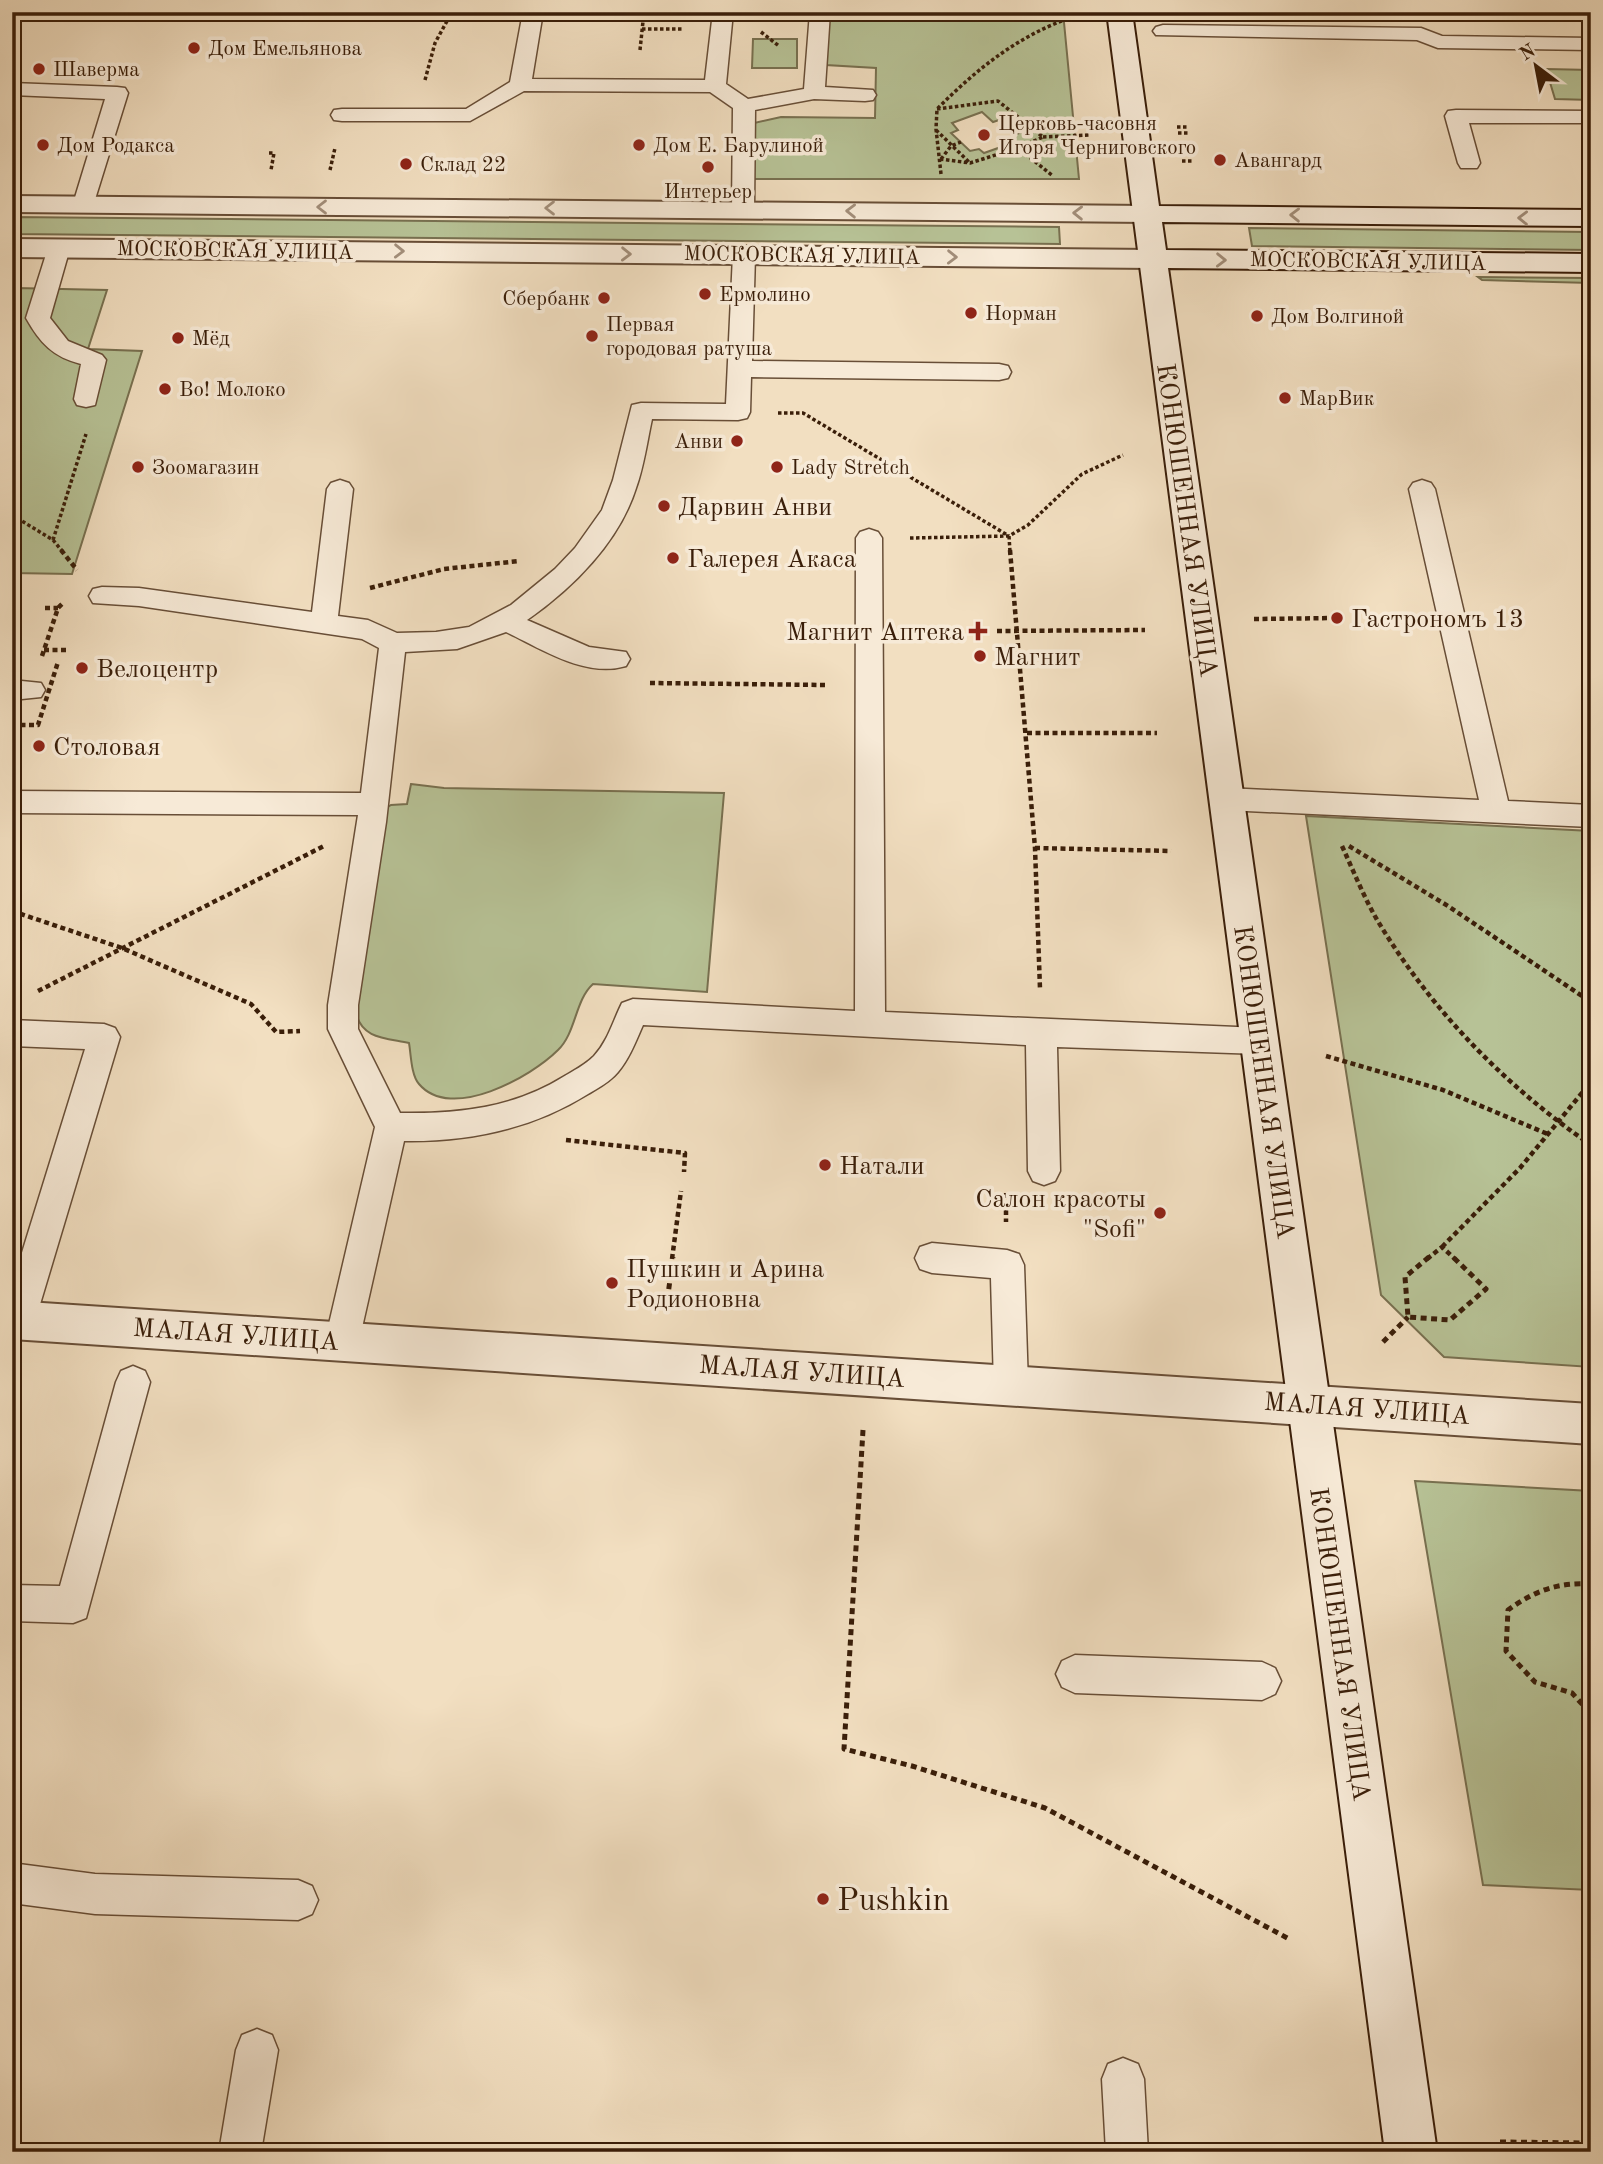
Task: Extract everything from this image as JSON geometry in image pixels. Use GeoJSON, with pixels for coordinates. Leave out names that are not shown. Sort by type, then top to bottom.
{"type":"FeatureCollection","features":[{"type":"Feature","properties":{"kind":"street","name":"КОНЮШЕННАЯ УЛИЦА"},"geometry":{"type":"LineString","coordinates":[[1119,12],[1411,2152]]}},
{"type":"Feature","properties":{"kind":"street","name":"МОСКОВСКАЯ УЛИЦА"},"geometry":{"type":"LineString","coordinates":[[12,204],[1591,218]]}},
{"type":"Feature","properties":{"kind":"street","name":"МОСКОВСКАЯ УЛИЦА"},"geometry":{"type":"LineString","coordinates":[[12,248],[1591,263]]}},
{"type":"Feature","properties":{"kind":"street","name":"МАЛАЯ УЛИЦА"},"geometry":{"type":"LineString","coordinates":[[15,1320],[1591,1424]]}},
{"type":"Feature","properties":{"kind":"lane"},"geometry":{"type":"LineString","coordinates":[[520,85],[533,12]]}},
{"type":"Feature","properties":{"kind":"lane"},"geometry":{"type":"LineString","coordinates":[[1416,12],[1421,34]]}},
{"type":"Feature","properties":{"kind":"lane"},"geometry":{"type":"LineString","coordinates":[[715,86],[729,20]]}},
{"type":"Feature","properties":{"kind":"lane"},"geometry":{"type":"LineString","coordinates":[[1163,32],[1210,22],[1421,34],[1438,42],[1591,44]]}},
{"type":"Feature","properties":{"kind":"lane"},"geometry":{"type":"LineString","coordinates":[[814,93],[819,23]]}},
{"type":"Feature","properties":{"kind":"lane"},"geometry":{"type":"LineString","coordinates":[[342,116],[470,115],[520,85],[715,86],[744,106],[814,93],[864,94]]}},
{"type":"Feature","properties":{"kind":"lane"},"geometry":{"type":"LineString","coordinates":[[12,89],[117,93],[84,204]]}},
{"type":"Feature","properties":{"kind":"lane"},"geometry":{"type":"LineString","coordinates":[[743,210],[744,106]]}},
{"type":"Feature","properties":{"kind":"lane"},"geometry":{"type":"LineString","coordinates":[[1469,163],[1455,116],[1591,117]]}},
{"type":"Feature","properties":{"kind":"lane"},"geometry":{"type":"LineString","coordinates":[[59,248],[38,318],[48,337],[66,353],[94,360],[86,399]]}},
{"type":"Feature","properties":{"kind":"lane"},"geometry":{"type":"LineString","coordinates":[[93,588],[139,597],[326,612],[393,643],[453,641],[479,634],[506,621],[532,605],[567,572],[606,526],[623,492],[641,411],[738,412],[744,255]]}},
{"type":"Feature","properties":{"kind":"lane"},"geometry":{"type":"LineString","coordinates":[[740,369],[999,372]]}},
{"type":"Feature","properties":{"kind":"lane"},"geometry":{"type":"LineString","coordinates":[[326,612],[340,489]]}},
{"type":"Feature","properties":{"kind":"lane"},"geometry":{"type":"LineString","coordinates":[[1422,489],[1496,812]]}},
{"type":"Feature","properties":{"kind":"lane"},"geometry":{"type":"LineString","coordinates":[[869,538],[870,1025]]}},
{"type":"Feature","properties":{"kind":"lane"},"geometry":{"type":"LineString","coordinates":[[506,621],[584,657],[616,659]]}},
{"type":"Feature","properties":{"kind":"lane"},"geometry":{"type":"LineString","coordinates":[[342,1341],[391,1127],[343,1029],[343,1005],[373,813],[393,643]]}},
{"type":"Feature","properties":{"kind":"lane"},"geometry":{"type":"LineString","coordinates":[[1226,799],[1591,816]]}},
{"type":"Feature","properties":{"kind":"lane"},"geometry":{"type":"LineString","coordinates":[[12,803],[373,813]]}},
{"type":"Feature","properties":{"kind":"lane"},"geometry":{"type":"LineString","coordinates":[[391,1127],[464,1125],[499,1119],[543,1103],[570,1090],[604,1066],[622,1040],[633,1012],[1041,1033],[1260,1041]]}},
{"type":"Feature","properties":{"kind":"lane"},"geometry":{"type":"LineString","coordinates":[[12,1033],[104,1037],[15,1320]]}},
{"type":"Feature","properties":{"kind":"lane"},"geometry":{"type":"LineString","coordinates":[[1041,1033],[1044,1171]]}},
{"type":"Feature","properties":{"kind":"lane"},"geometry":{"type":"LineString","coordinates":[[932,1258],[1007,1265],[1011,1385]]}},
{"type":"Feature","properties":{"kind":"lane"},"geometry":{"type":"LineString","coordinates":[[12,1604],[73,1605],[133,1382]]}},
{"type":"Feature","properties":{"kind":"lane"},"geometry":{"type":"LineString","coordinates":[[1075,1674],[1262,1681]]}},
{"type":"Feature","properties":{"kind":"lane"},"geometry":{"type":"LineString","coordinates":[[12,1886],[19,1884],[95,1894],[298,1899]]}},
{"type":"Feature","properties":{"kind":"lane"},"geometry":{"type":"LineString","coordinates":[[240,2152],[257,2050]]}},
{"type":"Feature","properties":{"kind":"lane"},"geometry":{"type":"LineString","coordinates":[[1123,2079],[1127,2152]]}},
{"type":"Feature","properties":{"kind":"path"},"geometry":{"type":"LineString","coordinates":[[417,115],[435,43],[452,12]]}},
{"type":"Feature","properties":{"kind":"path"},"geometry":{"type":"LineString","coordinates":[[941,186],[937,109],[972,73],[1013,41],[1075,16]]}},
{"type":"Feature","properties":{"kind":"path"},"geometry":{"type":"LineString","coordinates":[[729,20],[789,52],[819,23]]}},
{"type":"Feature","properties":{"kind":"path"},"geometry":{"type":"LineString","coordinates":[[729,20],[819,23]]}},
{"type":"Feature","properties":{"kind":"path"},"geometry":{"type":"LineString","coordinates":[[937,109],[998,101],[1043,137]]}},
{"type":"Feature","properties":{"kind":"path"},"geometry":{"type":"LineString","coordinates":[[1177,127],[1189,127]]}},
{"type":"Feature","properties":{"kind":"path"},"geometry":{"type":"LineString","coordinates":[[936,129],[970,163]]}},
{"type":"Feature","properties":{"kind":"path"},"geometry":{"type":"LineString","coordinates":[[1178,133],[1190,133]]}},
{"type":"Feature","properties":{"kind":"path"},"geometry":{"type":"LineString","coordinates":[[940,159],[970,163],[1043,137],[1089,135]]}},
{"type":"Feature","properties":{"kind":"path"},"geometry":{"type":"LineString","coordinates":[[940,159],[951,146],[961,142]]}},
{"type":"Feature","properties":{"kind":"path"},"geometry":{"type":"LineString","coordinates":[[1018,148],[1056,178]]}},
{"type":"Feature","properties":{"kind":"path"},"geometry":{"type":"LineString","coordinates":[[268,181],[274,153],[269,153]]}},
{"type":"Feature","properties":{"kind":"path"},"geometry":{"type":"LineString","coordinates":[[1182,161],[1194,161]]}},
{"type":"Feature","properties":{"kind":"path"},"geometry":{"type":"LineString","coordinates":[[53,541],[93,411],[86,399]]}},
{"type":"Feature","properties":{"kind":"path"},"geometry":{"type":"LineString","coordinates":[[738,412],[803,414],[1009,536]]}},
{"type":"Feature","properties":{"kind":"path"},"geometry":{"type":"LineString","coordinates":[[869,538],[1009,536],[1028,525],[1082,474],[1123,455]]}},
{"type":"Feature","properties":{"kind":"path"},"geometry":{"type":"LineString","coordinates":[[12,515],[53,541],[93,588],[58,608],[45,608]]}},
{"type":"Feature","properties":{"kind":"path"},"geometry":{"type":"LineString","coordinates":[[1009,536],[1035,848],[1041,1033]]}},
{"type":"Feature","properties":{"kind":"path"},"geometry":{"type":"LineString","coordinates":[[326,612],[412,576],[505,561],[529,561],[567,572]]}},
{"type":"Feature","properties":{"kind":"path"},"geometry":{"type":"LineString","coordinates":[[22,690],[44,650],[58,608]]}},
{"type":"Feature","properties":{"kind":"path"},"geometry":{"type":"LineString","coordinates":[[1254,619],[1337,618]]}},
{"type":"Feature","properties":{"kind":"path"},"geometry":{"type":"LineString","coordinates":[[997,631],[1018,633],[1145,630]]}},
{"type":"Feature","properties":{"kind":"path"},"geometry":{"type":"LineString","coordinates":[[44,650],[67,650]]}},
{"type":"Feature","properties":{"kind":"path"},"geometry":{"type":"LineString","coordinates":[[584,657],[604,682],[869,686]]}},
{"type":"Feature","properties":{"kind":"path"},"geometry":{"type":"LineString","coordinates":[[12,725],[38,725],[58,662]]}},
{"type":"Feature","properties":{"kind":"path"},"geometry":{"type":"LineString","coordinates":[[1027,733],[1157,733]]}},
{"type":"Feature","properties":{"kind":"path"},"geometry":{"type":"LineString","coordinates":[[37,992],[373,813]]}},
{"type":"Feature","properties":{"kind":"path"},"geometry":{"type":"LineString","coordinates":[[1591,1002],[1448,906],[1339,840],[1376,917],[1423,986],[1488,1061],[1560,1125],[1591,1145]]}},
{"type":"Feature","properties":{"kind":"path"},"geometry":{"type":"LineString","coordinates":[[1035,848],[1171,852]]}},
{"type":"Feature","properties":{"kind":"path"},"geometry":{"type":"LineString","coordinates":[[12,911],[122,948],[251,1004],[276,1032],[343,1029]]}},
{"type":"Feature","properties":{"kind":"path"},"geometry":{"type":"LineString","coordinates":[[1326,1056],[1443,1090],[1550,1135]]}},
{"type":"Feature","properties":{"kind":"path"},"geometry":{"type":"LineString","coordinates":[[1408,1317],[1405,1277],[1442,1247],[1498,1193],[1560,1125],[1591,1082]]}},
{"type":"Feature","properties":{"kind":"path"},"geometry":{"type":"LineString","coordinates":[[543,1103],[537,1137],[685,1153],[684,1172]]}},
{"type":"Feature","properties":{"kind":"path"},"geometry":{"type":"LineString","coordinates":[[1007,1265],[1006,1189],[1044,1171]]}},
{"type":"Feature","properties":{"kind":"path"},"geometry":{"type":"LineString","coordinates":[[666,1310],[681,1191]]}},
{"type":"Feature","properties":{"kind":"path"},"geometry":{"type":"LineString","coordinates":[[1383,1342],[1408,1317],[1450,1320],[1486,1289],[1442,1247]]}},
{"type":"Feature","properties":{"kind":"path"},"geometry":{"type":"LineString","coordinates":[[863,1430],[844,1749],[912,1766],[1045,1808],[1291,1940]]}},
{"type":"Feature","properties":{"kind":"path"},"geometry":{"type":"LineString","coordinates":[[1591,1584],[1572,1582],[1531,1592],[1508,1610],[1506,1651],[1535,1682],[1572,1693],[1591,1714]]}},
{"type":"Feature","properties":{"kind":"path"},"geometry":{"type":"LineString","coordinates":[[1500,2142],[1589,2142]]}},
{"type":"Feature","properties":{"kind":"green space"},"geometry":{"type":"Polygon","coordinates":[[[828,12],[1063,12],[1079,179],[754,179],[754,123],[781,117],[875,118],[876,68],[826,65],[828,12]],[[982,112],[952,123],[958,130],[951,133],[970,151],[979,149],[984,153],[1015,142],[1010,137],[1022,132],[1005,118],[993,122],[982,112]]]}},
{"type":"Feature","properties":{"kind":"green space"},"geometry":{"type":"Polygon","coordinates":[[[753,39],[797,39],[797,68],[752,68],[753,39]]]}},
{"type":"Feature","properties":{"kind":"green space"},"geometry":{"type":"Polygon","coordinates":[[[1546,69],[1591,70],[1591,100],[1555,99],[1546,69]]]}},
{"type":"Feature","properties":{"kind":"green space"},"geometry":{"type":"Polygon","coordinates":[[[12,217],[1059,227],[1060,244],[12,234],[12,217]]]}},
{"type":"Feature","properties":{"kind":"green space"},"geometry":{"type":"Polygon","coordinates":[[[1249,228],[1591,232],[1591,250],[1252,246],[1249,228]]]}},
{"type":"Feature","properties":{"kind":"green space"},"geometry":{"type":"Polygon","coordinates":[[[1478,277],[1591,278],[1591,283],[1482,280],[1478,277]]]}},
{"type":"Feature","properties":{"kind":"green space"},"geometry":{"type":"Polygon","coordinates":[[[16,288],[107,290],[88,349],[142,351],[72,574],[12,573],[12,298],[16,288]]]}},
{"type":"Feature","properties":{"kind":"green space"},"geometry":{"type":"Polygon","coordinates":[[[411,784],[444,788],[724,793],[707,992],[593,984],[582,999],[569,1035],[546,1061],[511,1083],[490,1091],[450,1099],[433,1095],[416,1080],[409,1043],[369,1033],[359,1022],[356,1013],[383,810],[391,805],[407,804],[411,784]]]}},
{"type":"Feature","properties":{"kind":"green space"},"geometry":{"type":"Polygon","coordinates":[[[1306,816],[1591,831],[1591,1367],[1444,1357],[1381,1295],[1306,816]]]}},
{"type":"Feature","properties":{"kind":"green space"},"geometry":{"type":"Polygon","coordinates":[[[1415,1481],[1591,1491],[1591,1890],[1483,1885],[1415,1481]]]}},
{"type":"Feature","properties":{"kind":"place","name":"Дом Емельянова"},"geometry":{"type":"Point","coordinates":[194,48]}},
{"type":"Feature","properties":{"kind":"place","name":"Шаверма"},"geometry":{"type":"Point","coordinates":[39,69]}},
{"type":"Feature","properties":{"kind":"place","name":"Церковь-часовня Игоря Черниговского"},"geometry":{"type":"Point","coordinates":[984,135]}},
{"type":"Feature","properties":{"kind":"place","name":"Дом Родакса"},"geometry":{"type":"Point","coordinates":[43,145]}},
{"type":"Feature","properties":{"kind":"place","name":"Дом Е. Барулиной"},"geometry":{"type":"Point","coordinates":[639,145]}},
{"type":"Feature","properties":{"kind":"place","name":"Авангард"},"geometry":{"type":"Point","coordinates":[1220,160]}},
{"type":"Feature","properties":{"kind":"place","name":"Склад 22"},"geometry":{"type":"Point","coordinates":[406,164]}},
{"type":"Feature","properties":{"kind":"place","name":"Интерьер"},"geometry":{"type":"Point","coordinates":[708,167]}},
{"type":"Feature","properties":{"kind":"place","name":"Ермолино"},"geometry":{"type":"Point","coordinates":[705,294]}},
{"type":"Feature","properties":{"kind":"place","name":"Сбербанк"},"geometry":{"type":"Point","coordinates":[604,298]}},
{"type":"Feature","properties":{"kind":"place","name":"Норман"},"geometry":{"type":"Point","coordinates":[971,313]}},
{"type":"Feature","properties":{"kind":"place","name":"Дом Волгиной"},"geometry":{"type":"Point","coordinates":[1257,316]}},
{"type":"Feature","properties":{"kind":"place","name":"Первая городовая ратуша"},"geometry":{"type":"Point","coordinates":[592,336]}},
{"type":"Feature","properties":{"kind":"place","name":"Мёд"},"geometry":{"type":"Point","coordinates":[178,338]}},
{"type":"Feature","properties":{"kind":"place","name":"Во! Молоко"},"geometry":{"type":"Point","coordinates":[165,389]}},
{"type":"Feature","properties":{"kind":"place","name":"МарВик"},"geometry":{"type":"Point","coordinates":[1285,398]}},
{"type":"Feature","properties":{"kind":"place","name":"Анви"},"geometry":{"type":"Point","coordinates":[737,441]}},
{"type":"Feature","properties":{"kind":"place","name":"Зоомагазин"},"geometry":{"type":"Point","coordinates":[138,467]}},
{"type":"Feature","properties":{"kind":"place","name":"Lady Stretch"},"geometry":{"type":"Point","coordinates":[777,467]}},
{"type":"Feature","properties":{"kind":"place","name":"Дарвин Анви"},"geometry":{"type":"Point","coordinates":[664,506]}},
{"type":"Feature","properties":{"kind":"place","name":"Галерея Акаса"},"geometry":{"type":"Point","coordinates":[673,558]}},
{"type":"Feature","properties":{"kind":"place","name":"Гастрономъ 13"},"geometry":{"type":"Point","coordinates":[1337,618]}},
{"type":"Feature","properties":{"kind":"place","name":"Магнит Аптека"},"geometry":{"type":"Point","coordinates":[978,631]}},
{"type":"Feature","properties":{"kind":"place","name":"Магнит"},"geometry":{"type":"Point","coordinates":[980,656]}},
{"type":"Feature","properties":{"kind":"place","name":"Велоцентр"},"geometry":{"type":"Point","coordinates":[82,668]}},
{"type":"Feature","properties":{"kind":"place","name":"Столовая"},"geometry":{"type":"Point","coordinates":[39,746]}},
{"type":"Feature","properties":{"kind":"place","name":"Натали"},"geometry":{"type":"Point","coordinates":[825,1165]}},
{"type":"Feature","properties":{"kind":"place","name":"Салон красоты \"Sofi\""},"geometry":{"type":"Point","coordinates":[1160,1213]}},
{"type":"Feature","properties":{"kind":"place","name":"Пушкин и Арина Родионовна"},"geometry":{"type":"Point","coordinates":[612,1283]}},
{"type":"Feature","properties":{"kind":"place","name":"Pushkin"},"geometry":{"type":"Point","coordinates":[823,1899]}}]}
